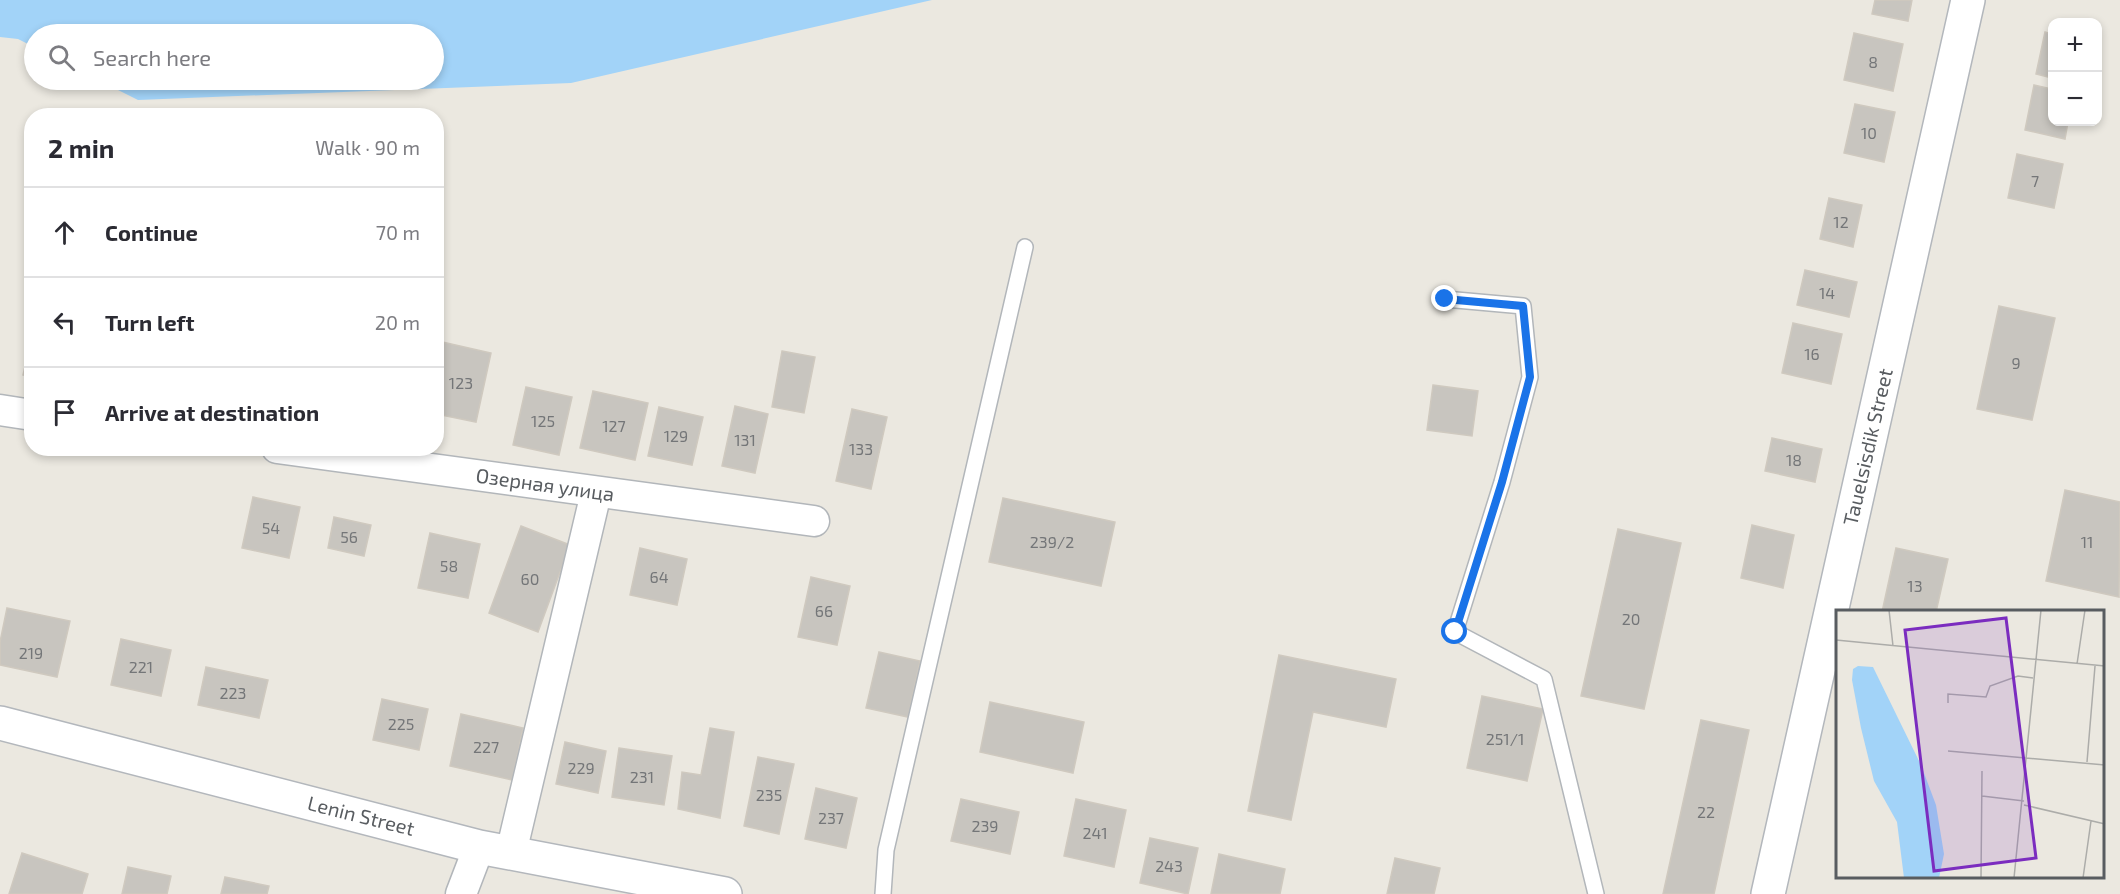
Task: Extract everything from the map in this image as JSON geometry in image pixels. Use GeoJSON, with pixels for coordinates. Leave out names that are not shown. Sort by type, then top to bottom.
{"type":"FeatureCollection","features":[{"type":"Feature","properties":{"kind":"street","name":"Tauelsisdik Street"},"geometry":{"type":"LineString","coordinates":[[1768,894],[1968,0]]}},
{"type":"Feature","properties":{"kind":"street"},"geometry":{"type":"LineString","coordinates":[[0,410],[24,414]]}},
{"type":"Feature","properties":{"kind":"street","name":"Озерная улица"},"geometry":{"type":"LineString","coordinates":[[335,456],[814,521]]}},
{"type":"Feature","properties":{"kind":"street"},"geometry":{"type":"LineString","coordinates":[[511,853],[596,492]]}},
{"type":"Feature","properties":{"kind":"street","name":"Lenin Street"},"geometry":{"type":"LineString","coordinates":[[0,723],[479,847],[724,894]]}},
{"type":"Feature","properties":{"kind":"street"},"geometry":{"type":"LineString","coordinates":[[461,894],[479,847]]}},
{"type":"Feature","properties":{"kind":"lane"},"geometry":{"type":"LineString","coordinates":[[883,894],[886,850],[1025,247]]}},
{"type":"Feature","properties":{"kind":"lane"},"geometry":{"type":"LineString","coordinates":[[1445,299],[1523,306],[1530,377],[1502,482],[1455,632],[1544,679],[1596,894]]}},
{"type":"Feature","properties":{"kind":"water"},"geometry":{"type":"Polygon","coordinates":[[[0,0],[932,0],[571,83],[444,88],[444,24],[24,24],[24,42],[0,37],[0,0]]]}},
{"type":"Feature","properties":{"kind":"water"},"geometry":{"type":"Polygon","coordinates":[[[118,90],[393,90],[138,100],[118,90]]]}},
{"type":"Feature","properties":{"kind":"building"},"geometry":{"type":"Polygon","coordinates":[[[1875,0],[1912,0],[1908,21],[1872,14],[1875,0]]]}},
{"type":"Feature","properties":{"kind":"building"},"geometry":{"type":"Polygon","coordinates":[[[2045,32],[2048,33],[2048,77],[2036,74],[2045,32]]]}},
{"type":"Feature","properties":{"kind":"building"},"geometry":{"type":"Polygon","coordinates":[[[1854,33],[1903,44],[1893,91],[1844,80],[1854,33]]]}},
{"type":"Feature","properties":{"kind":"building"},"geometry":{"type":"Polygon","coordinates":[[[2034,85],[2048,88],[2048,126],[2067,126],[2065,139],[2025,130],[2034,85]]]}},
{"type":"Feature","properties":{"kind":"building"},"geometry":{"type":"Polygon","coordinates":[[[1855,104],[1895,112],[1884,162],[1844,153],[1855,104]]]}},
{"type":"Feature","properties":{"kind":"building"},"geometry":{"type":"Polygon","coordinates":[[[2017,154],[2063,164],[2054,208],[2008,198],[2017,154]]]}},
{"type":"Feature","properties":{"kind":"building"},"geometry":{"type":"Polygon","coordinates":[[[1829,198],[1862,205],[1853,247],[1820,239],[1829,198]]]}},
{"type":"Feature","properties":{"kind":"building"},"geometry":{"type":"Polygon","coordinates":[[[1805,270],[1857,282],[1849,317],[1797,305],[1805,270]]]}},
{"type":"Feature","properties":{"kind":"building"},"geometry":{"type":"Polygon","coordinates":[[[1999,306],[2055,318],[2032,420],[1977,409],[1999,306]]]}},
{"type":"Feature","properties":{"kind":"building"},"geometry":{"type":"Polygon","coordinates":[[[1793,323],[1842,334],[1831,384],[1782,373],[1793,323]]]}},
{"type":"Feature","properties":{"kind":"building"},"geometry":{"type":"Polygon","coordinates":[[[444,342],[491,353],[476,422],[444,416],[444,342]]]}},
{"type":"Feature","properties":{"kind":"building"},"geometry":{"type":"Polygon","coordinates":[[[782,351],[815,357],[804,413],[772,407],[782,351]]]}},
{"type":"Feature","properties":{"kind":"building"},"geometry":{"type":"Polygon","coordinates":[[[1433,385],[1478,391],[1472,436],[1427,430],[1433,385]]]}},
{"type":"Feature","properties":{"kind":"building"},"geometry":{"type":"Polygon","coordinates":[[[526,387],[572,397],[559,455],[513,445],[526,387]]]}},
{"type":"Feature","properties":{"kind":"building"},"geometry":{"type":"Polygon","coordinates":[[[593,391],[648,403],[635,460],[580,448],[593,391]]]}},
{"type":"Feature","properties":{"kind":"building"},"geometry":{"type":"Polygon","coordinates":[[[735,406],[768,414],[755,473],[722,466],[735,406]]]}},
{"type":"Feature","properties":{"kind":"building"},"geometry":{"type":"Polygon","coordinates":[[[659,407],[703,417],[692,465],[648,456],[659,407]]]}},
{"type":"Feature","properties":{"kind":"building"},"geometry":{"type":"Polygon","coordinates":[[[852,409],[887,417],[871,489],[836,481],[852,409]]]}},
{"type":"Feature","properties":{"kind":"building"},"geometry":{"type":"Polygon","coordinates":[[[1772,438],[1822,449],[1815,482],[1765,471],[1772,438]]]}},
{"type":"Feature","properties":{"kind":"building"},"geometry":{"type":"Polygon","coordinates":[[[2065,490],[2120,502],[2119,597],[2046,581],[2065,490]]]}},
{"type":"Feature","properties":{"kind":"building"},"geometry":{"type":"Polygon","coordinates":[[[253,497],[300,507],[289,558],[242,548],[253,497]]]}},
{"type":"Feature","properties":{"kind":"building"},"geometry":{"type":"Polygon","coordinates":[[[1003,498],[1115,522],[1101,586],[989,562],[1003,498]]]}},
{"type":"Feature","properties":{"kind":"building"},"geometry":{"type":"Polygon","coordinates":[[[334,517],[371,525],[364,556],[328,548],[334,517]]]}},
{"type":"Feature","properties":{"kind":"building"},"geometry":{"type":"Polygon","coordinates":[[[1752,525],[1794,535],[1783,588],[1741,578],[1752,525]]]}},
{"type":"Feature","properties":{"kind":"building"},"geometry":{"type":"Polygon","coordinates":[[[521,526],[570,545],[538,632],[489,613],[521,526]]]}},
{"type":"Feature","properties":{"kind":"building"},"geometry":{"type":"Polygon","coordinates":[[[1618,529],[1681,543],[1644,709],[1581,696],[1618,529]]]}},
{"type":"Feature","properties":{"kind":"building"},"geometry":{"type":"Polygon","coordinates":[[[430,533],[480,544],[468,598],[418,588],[430,533]]]}},
{"type":"Feature","properties":{"kind":"building"},"geometry":{"type":"Polygon","coordinates":[[[640,548],[687,559],[677,605],[630,595],[640,548]]]}},
{"type":"Feature","properties":{"kind":"building"},"geometry":{"type":"Polygon","coordinates":[[[1896,548],[1948,559],[1936,610],[1882,610],[1896,548]]]}},
{"type":"Feature","properties":{"kind":"building"},"geometry":{"type":"Polygon","coordinates":[[[811,577],[850,586],[837,645],[798,637],[811,577]]]}},
{"type":"Feature","properties":{"kind":"building"},"geometry":{"type":"Polygon","coordinates":[[[7,608],[70,621],[57,677],[0,665],[0,642],[7,608]]]}},
{"type":"Feature","properties":{"kind":"building"},"geometry":{"type":"Polygon","coordinates":[[[121,639],[171,650],[161,696],[111,685],[121,639]]]}},
{"type":"Feature","properties":{"kind":"building"},"geometry":{"type":"Polygon","coordinates":[[[879,652],[920,661],[908,717],[866,708],[879,652]]]}},
{"type":"Feature","properties":{"kind":"building"},"geometry":{"type":"Polygon","coordinates":[[[1279,655],[1396,679],[1386,727],[1313,712],[1291,820],[1248,811],[1279,655]]]}},
{"type":"Feature","properties":{"kind":"building"},"geometry":{"type":"Polygon","coordinates":[[[206,667],[268,680],[259,718],[198,705],[206,667]]]}},
{"type":"Feature","properties":{"kind":"building"},"geometry":{"type":"Polygon","coordinates":[[[1482,696],[1543,709],[1527,781],[1467,768],[1482,696]]]}},
{"type":"Feature","properties":{"kind":"building"},"geometry":{"type":"Polygon","coordinates":[[[382,699],[428,709],[419,750],[373,740],[382,699]]]}},
{"type":"Feature","properties":{"kind":"building"},"geometry":{"type":"Polygon","coordinates":[[[990,702],[1084,722],[1073,773],[980,752],[990,702]]]}},
{"type":"Feature","properties":{"kind":"building"},"geometry":{"type":"Polygon","coordinates":[[[461,714],[523,728],[512,780],[450,766],[461,714]]]}},
{"type":"Feature","properties":{"kind":"building"},"geometry":{"type":"Polygon","coordinates":[[[1701,720],[1749,730],[1714,894],[1663,894],[1701,720]]]}},
{"type":"Feature","properties":{"kind":"building"},"geometry":{"type":"Polygon","coordinates":[[[710,728],[734,732],[720,818],[678,809],[682,772],[701,775],[710,728]]]}},
{"type":"Feature","properties":{"kind":"building"},"geometry":{"type":"Polygon","coordinates":[[[565,742],[606,751],[598,793],[556,784],[565,742]]]}},
{"type":"Feature","properties":{"kind":"building"},"geometry":{"type":"Polygon","coordinates":[[[619,748],[672,756],[664,805],[612,797],[619,748]]]}},
{"type":"Feature","properties":{"kind":"building"},"geometry":{"type":"Polygon","coordinates":[[[758,757],[794,764],[779,834],[744,826],[758,757]]]}},
{"type":"Feature","properties":{"kind":"building"},"geometry":{"type":"Polygon","coordinates":[[[816,788],[857,798],[846,848],[805,839],[816,788]]]}},
{"type":"Feature","properties":{"kind":"building"},"geometry":{"type":"Polygon","coordinates":[[[961,799],[1019,812],[1010,854],[951,841],[961,799]]]}},
{"type":"Feature","properties":{"kind":"building"},"geometry":{"type":"Polygon","coordinates":[[[1076,799],[1126,810],[1114,867],[1064,856],[1076,799]]]}},
{"type":"Feature","properties":{"kind":"building"},"geometry":{"type":"Polygon","coordinates":[[[1150,838],[1198,848],[1188,894],[1140,883],[1150,838]]]}},
{"type":"Feature","properties":{"kind":"building"},"geometry":{"type":"Polygon","coordinates":[[[22,853],[88,874],[82,894],[9,894],[22,853]]]}},
{"type":"Feature","properties":{"kind":"building"},"geometry":{"type":"Polygon","coordinates":[[[1219,854],[1285,869],[1280,894],[1211,894],[1219,854]]]}},
{"type":"Feature","properties":{"kind":"building"},"geometry":{"type":"Polygon","coordinates":[[[1395,858],[1440,868],[1434,894],[1387,894],[1395,858]]]}},
{"type":"Feature","properties":{"kind":"building"},"geometry":{"type":"Polygon","coordinates":[[[128,867],[171,876],[167,894],[122,894],[128,867]]]}},
{"type":"Feature","properties":{"kind":"building"},"geometry":{"type":"Polygon","coordinates":[[[225,877],[269,886],[267,894],[221,894],[225,877]]]}},
{"type":"Feature","properties":{"kind":"route"},"geometry":{"type":"LineString","coordinates":[[1445,299],[1523,306],[1530,377],[1502,482],[1455,632]]}}]}
